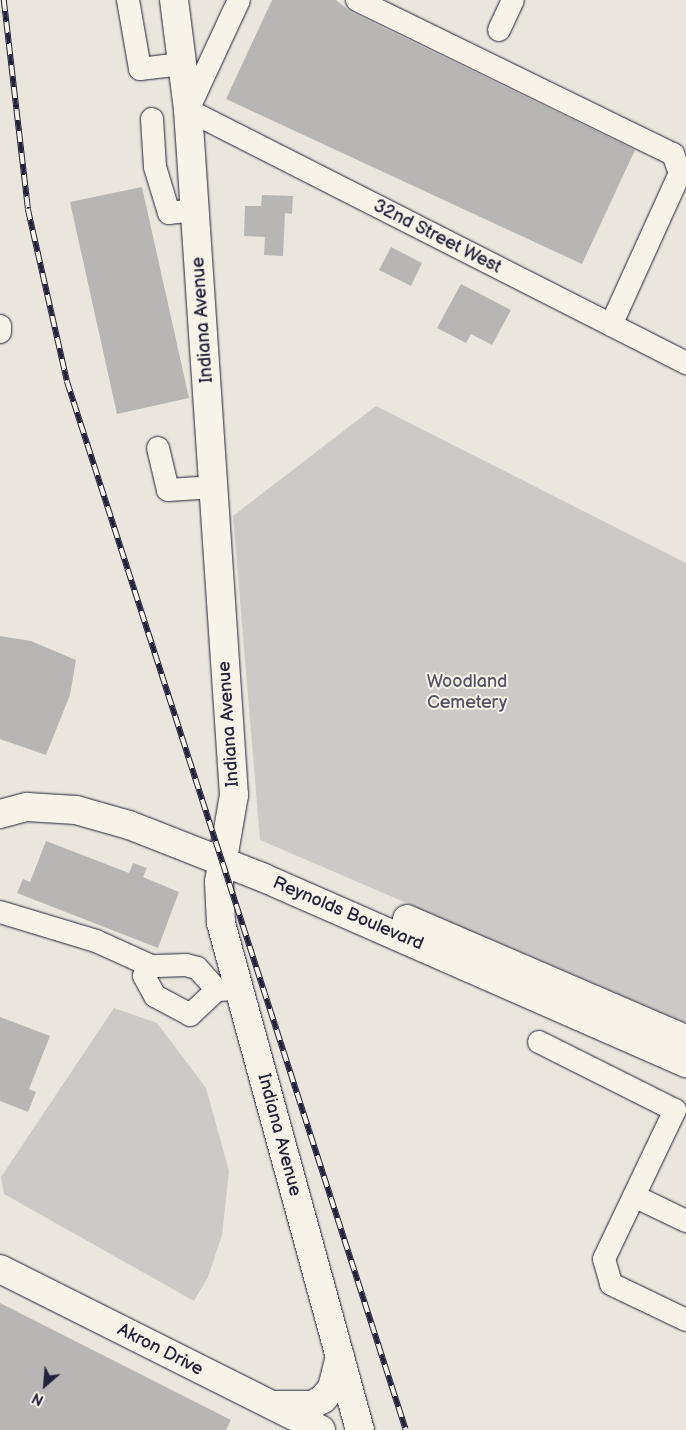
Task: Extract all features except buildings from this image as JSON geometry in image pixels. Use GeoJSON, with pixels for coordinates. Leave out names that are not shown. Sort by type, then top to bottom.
{"type":"FeatureCollection","features":[{"type":"Feature","properties":{"kind":"main road","name":"Indiana Avenue"},"geometry":{"type":"LineString","coordinates":[[174,0],[188,110],[234,795],[219,882],[228,990],[340,1356],[360,1430]]}},
{"type":"Feature","properties":{"kind":"main road","name":"Reynolds Boulevard"},"geometry":{"type":"LineString","coordinates":[[0,798],[25,791],[79,794],[225,853],[596,997],[686,1039]]}},
{"type":"Feature","properties":{"kind":"main road","name":"Reynolds Boulevard"},"geometry":{"type":"LineString","coordinates":[[0,814],[27,807],[76,810],[225,853],[686,1063]]}},
{"type":"Feature","properties":{"kind":"main road","name":"Akron Drive"},"geometry":{"type":"LineString","coordinates":[[0,1269],[288,1416],[321,1430]]}},
{"type":"Feature","properties":{"kind":"main road"},"geometry":{"type":"LineString","coordinates":[[288,1416],[318,1403],[332,1388],[340,1356]]}},
{"type":"Feature","properties":{"kind":"street"},"geometry":{"type":"LineString","coordinates":[[128,0],[140,69],[182,64]]}},
{"type":"Feature","properties":{"kind":"street"},"geometry":{"type":"LineString","coordinates":[[188,110],[239,0]]}},
{"type":"Feature","properties":{"kind":"street"},"geometry":{"type":"LineString","coordinates":[[357,0],[673,154],[680,173],[611,325]]}},
{"type":"Feature","properties":{"kind":"street"},"geometry":{"type":"LineString","coordinates":[[499,30],[514,0]]}},
{"type":"Feature","properties":{"kind":"street","name":"32nd Street West"},"geometry":{"type":"LineString","coordinates":[[188,110],[686,363]]}},
{"type":"Feature","properties":{"kind":"street"},"geometry":{"type":"LineString","coordinates":[[152,119],[155,167],[169,213],[195,210]]}},
{"type":"Feature","properties":{"kind":"street"},"geometry":{"type":"LineString","coordinates":[[0,326],[0,332]]}},
{"type":"Feature","properties":{"kind":"street"},"geometry":{"type":"LineString","coordinates":[[158,448],[168,490],[214,487]]}},
{"type":"Feature","properties":{"kind":"street"},"geometry":{"type":"LineString","coordinates":[[0,912],[96,941],[150,966],[191,966],[228,990],[199,1011],[184,1014],[146,986],[144,976],[150,966]]}},
{"type":"Feature","properties":{"kind":"street"},"geometry":{"type":"LineString","coordinates":[[539,1042],[675,1110],[604,1260],[610,1284],[686,1320]]}},
{"type":"Feature","properties":{"kind":"street"},"geometry":{"type":"LineString","coordinates":[[634,1196],[686,1221]]}},
{"type":"Feature","properties":{"kind":"green space","name":"Woodland Cemetery"},"geometry":{"type":"Polygon","coordinates":[[[376,406],[686,563],[686,1023],[260,840],[233,516],[376,406]]]}},
{"type":"Feature","properties":{"kind":"green space"},"geometry":{"type":"Polygon","coordinates":[[[114,1008],[157,1023],[206,1088],[229,1171],[222,1235],[208,1277],[194,1301],[4,1194],[1,1177],[114,1008]]]}},
{"type":"Feature","properties":{"kind":"railway"},"geometry":{"type":"LineString","coordinates":[[4,0],[28,209],[67,381],[406,1430]]}}]}
